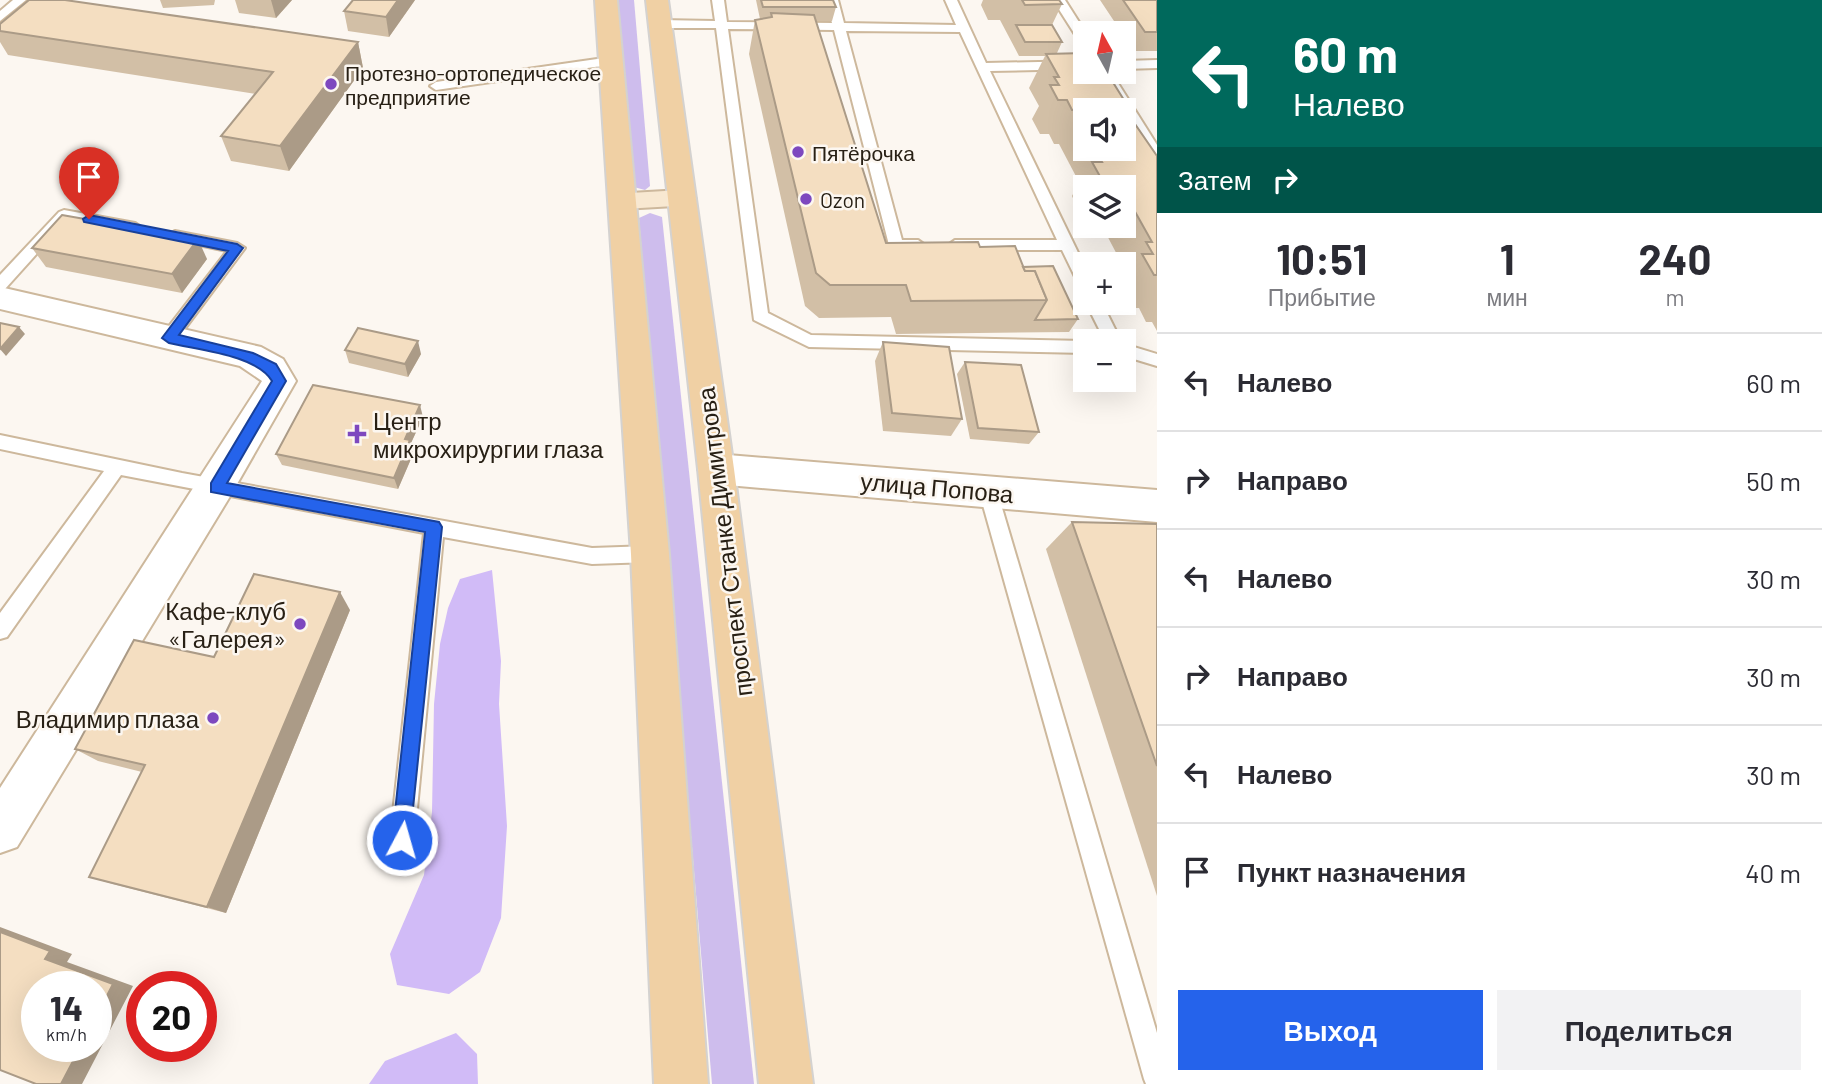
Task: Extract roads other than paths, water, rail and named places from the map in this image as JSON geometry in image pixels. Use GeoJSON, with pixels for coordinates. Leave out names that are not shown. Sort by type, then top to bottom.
{"type":"FeatureCollection","features":[{"type":"Feature","properties":{"kind":"main road"},"geometry":{"type":"LineString","coordinates":[[606,0],[650,554],[681,1084]]}},
{"type":"Feature","properties":{"kind":"main road","name":"проспект Станке Димитрова"},"geometry":{"type":"LineString","coordinates":[[659,12],[716,469],[786,1084]]}},
{"type":"Feature","properties":{"kind":"main road"},"geometry":{"type":"LineString","coordinates":[[622,200],[682,199]]}},
{"type":"Feature","properties":{"kind":"street"},"geometry":{"type":"LineString","coordinates":[[0,298],[248,356],[271,368],[279,381],[216,487],[0,830]]}},
{"type":"Feature","properties":{"kind":"street","name":"улица Попова"},"geometry":{"type":"LineString","coordinates":[[716,469],[1157,506]]}},
{"type":"Feature","properties":{"kind":"lane"},"geometry":{"type":"LineString","coordinates":[[0,17],[20,0]]}},
{"type":"Feature","properties":{"kind":"lane"},"geometry":{"type":"LineString","coordinates":[[718,0],[760,316],[809,341],[1073,347]]}},
{"type":"Feature","properties":{"kind":"lane"},"geometry":{"type":"LineString","coordinates":[[832,0],[896,245],[1066,245]]}},
{"type":"Feature","properties":{"kind":"lane"},"geometry":{"type":"LineString","coordinates":[[951,0],[1073,259]]}},
{"type":"Feature","properties":{"kind":"lane"},"geometry":{"type":"LineString","coordinates":[[1059,0],[1073,22]]}},
{"type":"Feature","properties":{"kind":"lane"},"geometry":{"type":"LineString","coordinates":[[659,12],[723,26],[964,29]]}},
{"type":"Feature","properties":{"kind":"lane"},"geometry":{"type":"LineString","coordinates":[[436,86],[611,61]]}},
{"type":"Feature","properties":{"kind":"lane"},"geometry":{"type":"LineString","coordinates":[[1136,65],[1157,64]]}},
{"type":"Feature","properties":{"kind":"lane"},"geometry":{"type":"LineString","coordinates":[[983,67],[1073,65]]}},
{"type":"Feature","properties":{"kind":"lane"},"geometry":{"type":"LineString","coordinates":[[1112,84],[1157,156]]}},
{"type":"Feature","properties":{"kind":"lane"},"geometry":{"type":"LineString","coordinates":[[0,285],[64,215],[237,248],[169,338]]}},
{"type":"Feature","properties":{"kind":"lane"},"geometry":{"type":"LineString","coordinates":[[1136,354],[1157,360]]}},
{"type":"Feature","properties":{"kind":"lane"},"geometry":{"type":"LineString","coordinates":[[0,442],[216,487],[592,556],[650,554]]}},
{"type":"Feature","properties":{"kind":"lane"},"geometry":{"type":"LineString","coordinates":[[0,630],[117,467]]}},
{"type":"Feature","properties":{"kind":"lane"},"geometry":{"type":"LineString","coordinates":[[988,491],[1157,1079]]}},
{"type":"Feature","properties":{"kind":"lane"},"geometry":{"type":"LineString","coordinates":[[402,840],[434,527]]}},
{"type":"Feature","properties":{"kind":"place","name":"Протезно-ортопедическое предприятие"},"geometry":{"type":"Point","coordinates":[331,84]}},
{"type":"Feature","properties":{"kind":"place","name":"Пятёрочка"},"geometry":{"type":"Point","coordinates":[798,152]}},
{"type":"Feature","properties":{"kind":"place","name":"Ozon"},"geometry":{"type":"Point","coordinates":[806,199]}},
{"type":"Feature","properties":{"kind":"place","name":"Центр микрохирургии глаза"},"geometry":{"type":"Point","coordinates":[357,434]}},
{"type":"Feature","properties":{"kind":"place","name":"Кафе-клуб «Галерея»"},"geometry":{"type":"Point","coordinates":[300,624]}},
{"type":"Feature","properties":{"kind":"place","name":"Владимир плаза"},"geometry":{"type":"Point","coordinates":[213,718]}}]}
